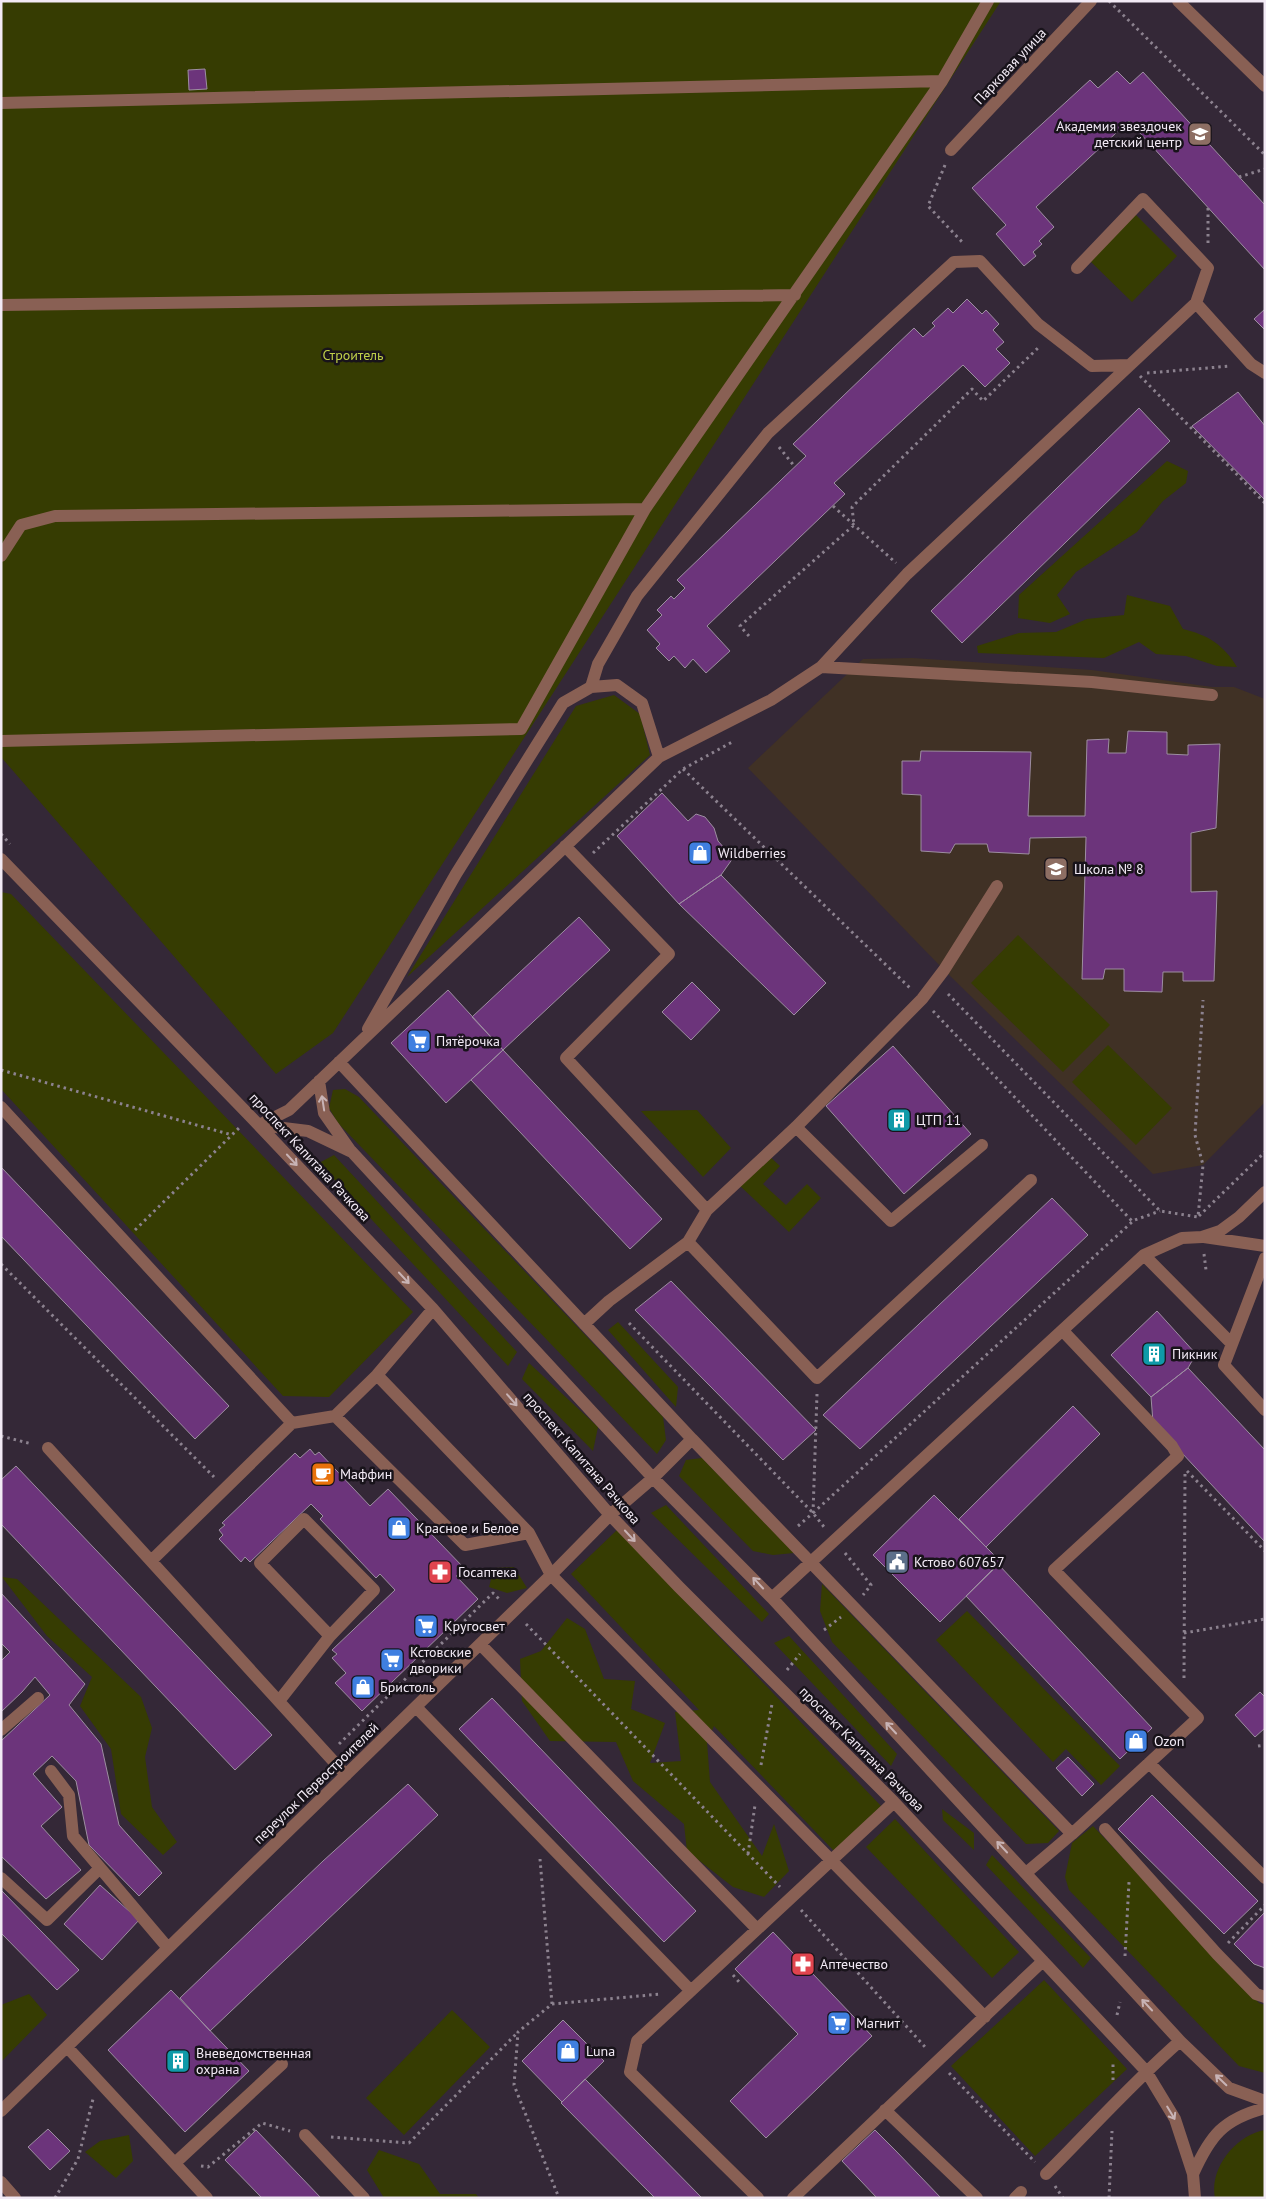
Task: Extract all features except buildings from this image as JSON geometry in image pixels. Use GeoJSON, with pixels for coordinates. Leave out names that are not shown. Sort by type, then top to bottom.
{"type":"FeatureCollection","features":[{"type":"Feature","properties":{"kind":"street"},"geometry":{"type":"LineString","coordinates":[[1,740],[521,729],[645,508],[942,81],[988,1]]}},
{"type":"Feature","properties":{"kind":"street","name":"Парковая улица"},"geometry":{"type":"LineString","coordinates":[[951,150],[1091,1]]}},
{"type":"Feature","properties":{"kind":"street"},"geometry":{"type":"LineString","coordinates":[[1178,1],[1265,86]]}},
{"type":"Feature","properties":{"kind":"street"},"geometry":{"type":"LineString","coordinates":[[1,103],[942,81]]}},
{"type":"Feature","properties":{"kind":"street"},"geometry":{"type":"LineString","coordinates":[[259,1125],[289,1110],[659,757],[771,700],[821,667],[907,574],[1196,303],[1208,268],[1143,199],[1076,268]]}},
{"type":"Feature","properties":{"kind":"street"},"geometry":{"type":"LineString","coordinates":[[591,687],[598,664],[637,596],[768,433],[954,262],[980,261],[1038,324],[1092,366],[1130,365]]}},
{"type":"Feature","properties":{"kind":"street"},"geometry":{"type":"LineString","coordinates":[[1,306],[794,295]]}},
{"type":"Feature","properties":{"kind":"street"},"geometry":{"type":"LineString","coordinates":[[1196,303],[1251,364],[1265,372]]}},
{"type":"Feature","properties":{"kind":"street"},"geometry":{"type":"LineString","coordinates":[[1,556],[21,525],[55,516],[645,508]]}},
{"type":"Feature","properties":{"kind":"street"},"geometry":{"type":"LineString","coordinates":[[821,667],[1092,682],[1212,695]]}},
{"type":"Feature","properties":{"kind":"street"},"geometry":{"type":"LineString","coordinates":[[362,1040],[456,874],[563,703],[591,687],[617,685],[642,703],[659,757]]}},
{"type":"Feature","properties":{"kind":"street"},"geometry":{"type":"LineString","coordinates":[[565,846],[669,954],[566,1058],[706,1210]]}},
{"type":"Feature","properties":{"kind":"street","name":"проспект Капитана Рачкова"},"geometry":{"type":"LineString","coordinates":[[2,861],[259,1125],[433,1310],[610,1515],[679,1587],[894,1802],[1146,2071],[1175,2119],[1193,2174]]}},
{"type":"Feature","properties":{"kind":"street"},"geometry":{"type":"LineString","coordinates":[[584,1324],[609,1301],[688,1242],[706,1210],[796,1127],[922,1000],[944,970],[997,886]]}},
{"type":"Feature","properties":{"kind":"street"},"geometry":{"type":"LineString","coordinates":[[339,1062],[692,1439],[1072,1834]]}},
{"type":"Feature","properties":{"kind":"street"},"geometry":{"type":"LineString","coordinates":[[319,1081],[324,1113],[352,1152],[653,1478],[772,1598],[1180,2041],[1230,2088],[1265,2101]]}},
{"type":"Feature","properties":{"kind":"street"},"geometry":{"type":"LineString","coordinates":[[1,1107],[292,1422]]}},
{"type":"Feature","properties":{"kind":"street"},"geometry":{"type":"LineString","coordinates":[[259,1125],[308,1131],[352,1152]]}},
{"type":"Feature","properties":{"kind":"street"},"geometry":{"type":"LineString","coordinates":[[796,1127],[891,1222],[982,1145]]}},
{"type":"Feature","properties":{"kind":"street"},"geometry":{"type":"LineString","coordinates":[[688,1242],[818,1378],[1031,1180]]}},
{"type":"Feature","properties":{"kind":"street"},"geometry":{"type":"LineString","coordinates":[[1202,1237],[1220,1231],[1239,1217],[1265,1192]]}},
{"type":"Feature","properties":{"kind":"street"},"geometry":{"type":"LineString","coordinates":[[772,1598],[1144,1255],[1182,1238],[1202,1237],[1265,1246]]}},
{"type":"Feature","properties":{"kind":"street"},"geometry":{"type":"LineString","coordinates":[[1144,1255],[1232,1344]]}},
{"type":"Feature","properties":{"kind":"street"},"geometry":{"type":"LineString","coordinates":[[1265,1258],[1224,1365],[1265,1410]]}},
{"type":"Feature","properties":{"kind":"street"},"geometry":{"type":"LineString","coordinates":[[151,1561],[292,1422],[335,1416],[377,1375],[433,1310]]}},
{"type":"Feature","properties":{"kind":"street"},"geometry":{"type":"LineString","coordinates":[[1026,1873],[1072,1834],[1198,1718],[1054,1570],[1178,1456],[1172,1446],[1063,1331]]}},
{"type":"Feature","properties":{"kind":"street"},"geometry":{"type":"LineString","coordinates":[[377,1375],[529,1533],[551,1575],[985,2016]]}},
{"type":"Feature","properties":{"kind":"street"},"geometry":{"type":"LineString","coordinates":[[335,1416],[465,1545],[529,1533]]}},
{"type":"Feature","properties":{"kind":"street","name":"переулок Первостроителей"},"geometry":{"type":"LineString","coordinates":[[1,2111],[514,1612],[610,1515],[653,1478],[692,1439]]}},
{"type":"Feature","properties":{"kind":"street"},"geometry":{"type":"LineString","coordinates":[[48,1448],[346,1775]]}},
{"type":"Feature","properties":{"kind":"street"},"geometry":{"type":"LineString","coordinates":[[279,1701],[330,1636],[374,1590],[304,1519],[260,1563],[330,1636]]}},
{"type":"Feature","properties":{"kind":"street"},"geometry":{"type":"LineString","coordinates":[[480,1644],[758,1929]]}},
{"type":"Feature","properties":{"kind":"street"},"geometry":{"type":"LineString","coordinates":[[1,1730],[38,1698]]}},
{"type":"Feature","properties":{"kind":"street"},"geometry":{"type":"LineString","coordinates":[[416,1707],[691,1991]]}},
{"type":"Feature","properties":{"kind":"street"},"geometry":{"type":"LineString","coordinates":[[1149,1763],[1265,1878]]}},
{"type":"Feature","properties":{"kind":"street"},"geometry":{"type":"LineString","coordinates":[[51,1771],[68,1794],[73,1836],[168,1948]]}},
{"type":"Feature","properties":{"kind":"street"},"geometry":{"type":"LineString","coordinates":[[758,2198],[630,2072],[637,2041],[894,1802]]}},
{"type":"Feature","properties":{"kind":"street"},"geometry":{"type":"LineString","coordinates":[[1105,1829],[1217,1954],[1256,1994],[1265,1997]]}},
{"type":"Feature","properties":{"kind":"street"},"geometry":{"type":"LineString","coordinates":[[1,1878],[47,1920],[100,1868]]}},
{"type":"Feature","properties":{"kind":"street"},"geometry":{"type":"LineString","coordinates":[[793,2198],[1043,1961]]}},
{"type":"Feature","properties":{"kind":"street"},"geometry":{"type":"LineString","coordinates":[[1046,2174],[1146,2071],[1180,2041]]}},
{"type":"Feature","properties":{"kind":"street"},"geometry":{"type":"LineString","coordinates":[[67,2047],[207,2198]]}},
{"type":"Feature","properties":{"kind":"street"},"geometry":{"type":"LineString","coordinates":[[175,2163],[282,2064]]}},
{"type":"Feature","properties":{"kind":"street"},"geometry":{"type":"LineString","coordinates":[[1193,2195],[1193,2174],[1202,2154],[1219,2128],[1248,2113],[1265,2108]]}},
{"type":"Feature","properties":{"kind":"street"},"geometry":{"type":"LineString","coordinates":[[885,2110],[977,2198]]}},
{"type":"Feature","properties":{"kind":"street"},"geometry":{"type":"LineString","coordinates":[[305,2135],[364,2198]]}},
{"type":"Feature","properties":{"kind":"street"},"geometry":{"type":"LineString","coordinates":[[1,2182],[15,2198]]}},
{"type":"Feature","properties":{"kind":"path"},"geometry":{"type":"LineString","coordinates":[[1108,1],[1265,155]]}},
{"type":"Feature","properties":{"kind":"path"},"geometry":{"type":"LineString","coordinates":[[951,150],[928,206],[980,261]]}},
{"type":"Feature","properties":{"kind":"path"},"geometry":{"type":"LineString","coordinates":[[1239,177],[1265,169]]}},
{"type":"Feature","properties":{"kind":"path"},"geometry":{"type":"LineString","coordinates":[[1208,208],[1208,268]]}},
{"type":"Feature","properties":{"kind":"path"},"geometry":{"type":"LineString","coordinates":[[854,525],[852,507],[972,389],[983,401],[1052,334]]}},
{"type":"Feature","properties":{"kind":"path"},"geometry":{"type":"LineString","coordinates":[[1130,365],[1265,504]]}},
{"type":"Feature","properties":{"kind":"path"},"geometry":{"type":"LineString","coordinates":[[768,433],[794,467]]}},
{"type":"Feature","properties":{"kind":"path"},"geometry":{"type":"LineString","coordinates":[[833,506],[907,574]]}},
{"type":"Feature","properties":{"kind":"path"},"geometry":{"type":"LineString","coordinates":[[749,636],[740,626],[854,525]]}},
{"type":"Feature","properties":{"kind":"path"},"geometry":{"type":"LineString","coordinates":[[935,981],[1160,1211],[1198,1217]]}},
{"type":"Feature","properties":{"kind":"path"},"geometry":{"type":"LineString","coordinates":[[1198,1217],[1203,1165],[1196,1135],[1203,1000]]}},
{"type":"Feature","properties":{"kind":"path"},"geometry":{"type":"LineString","coordinates":[[1,1070],[232,1135]]}},
{"type":"Feature","properties":{"kind":"path"},"geometry":{"type":"LineString","coordinates":[[1198,1217],[1265,1152]]}},
{"type":"Feature","properties":{"kind":"path"},"geometry":{"type":"LineString","coordinates":[[796,1528],[1132,1222]]}},
{"type":"Feature","properties":{"kind":"path"},"geometry":{"type":"LineString","coordinates":[[1,1264],[225,1488]]}},
{"type":"Feature","properties":{"kind":"path"},"geometry":{"type":"LineString","coordinates":[[628,1324],[813,1513]]}},
{"type":"Feature","properties":{"kind":"path"},"geometry":{"type":"LineString","coordinates":[[813,1513],[818,1378]]}},
{"type":"Feature","properties":{"kind":"path"},"geometry":{"type":"LineString","coordinates":[[1,1436],[48,1448]]}},
{"type":"Feature","properties":{"kind":"path"},"geometry":{"type":"LineString","coordinates":[[1184,1704],[1185,1469],[1265,1551]]}},
{"type":"Feature","properties":{"kind":"path"},"geometry":{"type":"LineString","coordinates":[[328,1755],[492,1594],[514,1612]]}},
{"type":"Feature","properties":{"kind":"path"},"geometry":{"type":"LineString","coordinates":[[1184,1634],[1265,1619]]}},
{"type":"Feature","properties":{"kind":"path"},"geometry":{"type":"LineString","coordinates":[[1258,1746],[1265,1745]]}},
{"type":"Feature","properties":{"kind":"path"},"geometry":{"type":"LineString","coordinates":[[537,1833],[552,2004]]}},
{"type":"Feature","properties":{"kind":"path"},"geometry":{"type":"LineString","coordinates":[[1217,1954],[1265,1905]]}},
{"type":"Feature","properties":{"kind":"path"},"geometry":{"type":"LineString","coordinates":[[729,1971],[740,1983]]}},
{"type":"Feature","properties":{"kind":"path"},"geometry":{"type":"LineString","coordinates":[[175,2163],[208,2167],[262,2122],[305,2135],[409,2143],[518,2032],[552,2004],[691,1991]]}},
{"type":"Feature","properties":{"kind":"path"},"geometry":{"type":"LineString","coordinates":[[518,2032],[514,2085],[559,2198]]}},
{"type":"Feature","properties":{"kind":"path"},"geometry":{"type":"LineString","coordinates":[[55,2198],[78,2159],[97,2079]]}},
{"type":"Feature","properties":{"kind":"shaded area","name":"Школа № 8"},"geometry":{"type":"Polygon","coordinates":[[[912,658],[1092,670],[1212,687],[1234,687],[1265,699],[1265,1102],[1203,1165],[1153,1174],[944,970],[748,768],[863,659],[912,658]]]}},
{"type":"Feature","properties":{"kind":"green space","name":"Строитель"},"geometry":{"type":"Polygon","coordinates":[[[1,1],[1001,1],[333,1033],[276,1074],[1,757],[1,1]]]}},
{"type":"Feature","properties":{"kind":"green space"},"geometry":{"type":"Polygon","coordinates":[[[1135,214],[1177,256],[1132,302],[1089,260],[1135,214]]]}},
{"type":"Feature","properties":{"kind":"green space"},"geometry":{"type":"Polygon","coordinates":[[[1167,461],[1188,471],[1186,483],[1163,501],[1137,532],[1076,572],[1057,595],[1070,614],[1050,623],[1018,618],[1019,595],[1167,461]]]}},
{"type":"Feature","properties":{"kind":"green space"},"geometry":{"type":"Polygon","coordinates":[[[1127,595],[1170,606],[1183,629],[1200,634],[1215,642],[1227,653],[1237,667],[1217,666],[1186,656],[1156,654],[1139,642],[1104,658],[978,653],[977,646],[1019,633],[1056,632],[1087,619],[1124,615],[1127,595]]]}},
{"type":"Feature","properties":{"kind":"green space"},"geometry":{"type":"Polygon","coordinates":[[[614,695],[640,714],[650,755],[407,977],[576,706],[614,695]]]}},
{"type":"Feature","properties":{"kind":"green space"},"geometry":{"type":"Polygon","coordinates":[[[1,892],[11,894],[413,1312],[329,1397],[283,1396],[1,1089],[1,892]]]}},
{"type":"Feature","properties":{"kind":"green space"},"geometry":{"type":"Polygon","coordinates":[[[1018,935],[1110,1025],[1063,1072],[971,983],[1018,935]]]}},
{"type":"Feature","properties":{"kind":"green space"},"geometry":{"type":"Polygon","coordinates":[[[1108,1045],[1172,1108],[1136,1145],[1072,1082],[1108,1045]]]}},
{"type":"Feature","properties":{"kind":"green space"},"geometry":{"type":"Polygon","coordinates":[[[345,1089],[359,1097],[663,1417],[666,1440],[657,1454],[338,1123],[329,1108],[333,1090],[345,1089]]]}},
{"type":"Feature","properties":{"kind":"green space"},"geometry":{"type":"Polygon","coordinates":[[[697,1110],[731,1148],[703,1177],[641,1111],[697,1110]]]}},
{"type":"Feature","properties":{"kind":"green space"},"geometry":{"type":"Polygon","coordinates":[[[334,1155],[517,1352],[508,1366],[319,1163],[334,1155]]]}},
{"type":"Feature","properties":{"kind":"green space"},"geometry":{"type":"Polygon","coordinates":[[[768,1155],[780,1166],[763,1184],[786,1205],[807,1184],[821,1198],[789,1232],[739,1185],[768,1155]]]}},
{"type":"Feature","properties":{"kind":"green space"},"geometry":{"type":"Polygon","coordinates":[[[618,1322],[678,1387],[676,1407],[608,1330],[618,1322]]]}},
{"type":"Feature","properties":{"kind":"green space"},"geometry":{"type":"Polygon","coordinates":[[[529,1363],[598,1427],[593,1451],[522,1379],[529,1363]]]}},
{"type":"Feature","properties":{"kind":"green space"},"geometry":{"type":"Polygon","coordinates":[[[702,1458],[794,1553],[773,1555],[753,1551],[679,1476],[686,1460],[702,1458]]]}},
{"type":"Feature","properties":{"kind":"green space"},"geometry":{"type":"Polygon","coordinates":[[[666,1505],[769,1614],[762,1622],[651,1513],[666,1505]]]}},
{"type":"Feature","properties":{"kind":"green space"},"geometry":{"type":"Polygon","coordinates":[[[617,1530],[881,1806],[834,1851],[714,1726],[707,1742],[710,1782],[762,1856],[774,1824],[789,1871],[764,1897],[733,1887],[687,1851],[684,1824],[633,1781],[616,1742],[550,1741],[522,1701],[520,1659],[541,1651],[567,1618],[585,1629],[604,1679],[635,1681],[631,1709],[665,1723],[650,1763],[681,1761],[675,1712],[699,1710],[571,1574],[617,1530]]]}},
{"type":"Feature","properties":{"kind":"green space"},"geometry":{"type":"Polygon","coordinates":[[[514,1567],[527,1588],[507,1593],[489,1587],[494,1568],[514,1567]]]}},
{"type":"Feature","properties":{"kind":"green space"},"geometry":{"type":"Polygon","coordinates":[[[2,1577],[17,1579],[141,1697],[152,1728],[145,1757],[152,1807],[177,1842],[163,1855],[121,1814],[111,1749],[80,1706],[92,1677],[47,1636],[2,1577]]]}},
{"type":"Feature","properties":{"kind":"green space"},"geometry":{"type":"Polygon","coordinates":[[[822,1584],[1059,1831],[1048,1843],[1026,1844],[832,1642],[820,1611],[822,1584]]]}},
{"type":"Feature","properties":{"kind":"green space"},"geometry":{"type":"Polygon","coordinates":[[[967,1611],[1120,1766],[1101,1785],[1066,1749],[1053,1762],[936,1640],[967,1611]]]}},
{"type":"Feature","properties":{"kind":"green space"},"geometry":{"type":"Polygon","coordinates":[[[789,1636],[897,1754],[891,1766],[774,1643],[789,1636]]]}},
{"type":"Feature","properties":{"kind":"green space"},"geometry":{"type":"Polygon","coordinates":[[[942,1809],[974,1833],[974,1850],[943,1820],[942,1809]]]}},
{"type":"Feature","properties":{"kind":"green space"},"geometry":{"type":"Polygon","coordinates":[[[895,1819],[1019,1952],[992,1978],[866,1847],[895,1819]]]}},
{"type":"Feature","properties":{"kind":"green space"},"geometry":{"type":"Polygon","coordinates":[[[1093,1826],[1259,2003],[1265,2005],[1265,2073],[1239,2066],[1069,1890],[1065,1877],[1072,1843],[1093,1826]]]}},
{"type":"Feature","properties":{"kind":"green space"},"geometry":{"type":"Polygon","coordinates":[[[992,1855],[1091,1958],[1083,1968],[986,1865],[992,1855]]]}},
{"type":"Feature","properties":{"kind":"green space"},"geometry":{"type":"Polygon","coordinates":[[[1044,1980],[1127,2069],[1035,2156],[951,2066],[1044,1980]]]}},
{"type":"Feature","properties":{"kind":"green space"},"geometry":{"type":"Polygon","coordinates":[[[29,1994],[47,2015],[1,2062],[1,2005],[29,1994]]]}},
{"type":"Feature","properties":{"kind":"green space"},"geometry":{"type":"Polygon","coordinates":[[[452,2010],[490,2047],[404,2135],[366,2098],[452,2010]]]}},
{"type":"Feature","properties":{"kind":"green space"},"geometry":{"type":"Polygon","coordinates":[[[1265,2130],[1265,2198],[1215,2198],[1216,2175],[1227,2155],[1244,2139],[1254,2133],[1265,2130]]]}},
{"type":"Feature","properties":{"kind":"green space"},"geometry":{"type":"Polygon","coordinates":[[[129,2135],[133,2161],[116,2178],[85,2152],[100,2141],[129,2135]]]}},
{"type":"Feature","properties":{"kind":"green space"},"geometry":{"type":"Polygon","coordinates":[[[379,2150],[419,2164],[440,2194],[476,2194],[479,2198],[384,2198],[367,2170],[379,2150]]]}},
{"type":"Feature","properties":{"kind":"place","name":"Академия звездочек детский центр"},"geometry":{"type":"Point","coordinates":[1200,134]}},
{"type":"Feature","properties":{"kind":"place","name":"Wildberries"},"geometry":{"type":"Point","coordinates":[700,853]}},
{"type":"Feature","properties":{"kind":"place","name":"Школа № 8"},"geometry":{"type":"Point","coordinates":[1056,869]}},
{"type":"Feature","properties":{"kind":"place","name":"Пятёрочка"},"geometry":{"type":"Point","coordinates":[419,1041]}},
{"type":"Feature","properties":{"kind":"place","name":"ЦТП 11"},"geometry":{"type":"Point","coordinates":[899,1120]}},
{"type":"Feature","properties":{"kind":"place","name":"Пикник"},"geometry":{"type":"Point","coordinates":[1154,1354]}},
{"type":"Feature","properties":{"kind":"place","name":"Маффин"},"geometry":{"type":"Point","coordinates":[323,1474]}},
{"type":"Feature","properties":{"kind":"place","name":"Красное и Белое"},"geometry":{"type":"Point","coordinates":[399,1528]}},
{"type":"Feature","properties":{"kind":"place","name":"Кстово 607657"},"geometry":{"type":"Point","coordinates":[897,1562]}},
{"type":"Feature","properties":{"kind":"place","name":"Госаптека"},"geometry":{"type":"Point","coordinates":[440,1572]}},
{"type":"Feature","properties":{"kind":"place","name":"Кругосвет"},"geometry":{"type":"Point","coordinates":[426,1626]}},
{"type":"Feature","properties":{"kind":"place","name":"Кстовские дворики"},"geometry":{"type":"Point","coordinates":[392,1660]}},
{"type":"Feature","properties":{"kind":"place","name":"Бристоль"},"geometry":{"type":"Point","coordinates":[363,1687]}},
{"type":"Feature","properties":{"kind":"place","name":"Ozon"},"geometry":{"type":"Point","coordinates":[1136,1741]}},
{"type":"Feature","properties":{"kind":"place","name":"Аптечество"},"geometry":{"type":"Point","coordinates":[803,1964]}},
{"type":"Feature","properties":{"kind":"place","name":"Магнит"},"geometry":{"type":"Point","coordinates":[839,2023]}},
{"type":"Feature","properties":{"kind":"place","name":"Luna"},"geometry":{"type":"Point","coordinates":[568,2051]}},
{"type":"Feature","properties":{"kind":"place","name":"Вневедомственная охрана"},"geometry":{"type":"Point","coordinates":[178,2061]}}]}
